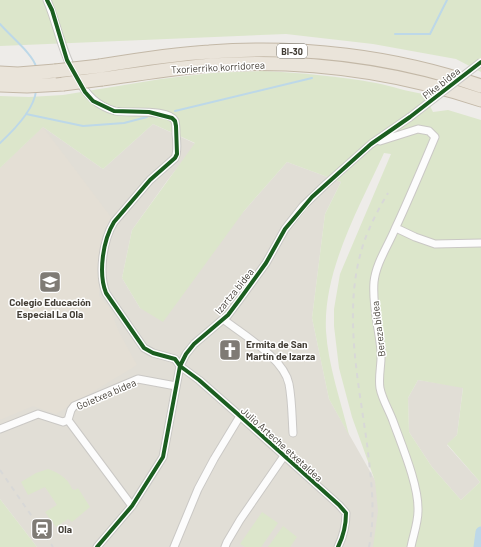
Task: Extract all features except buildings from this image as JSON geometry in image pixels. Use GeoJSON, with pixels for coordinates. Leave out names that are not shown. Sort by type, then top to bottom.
{"type":"FeatureCollection","features":[{"type":"Feature","properties":{"kind":"highway","name":"Txorierriko korridorea"},"geometry":{"type":"LineString","coordinates":[[0,73],[18,74],[56,71],[166,56],[209,52],[252,50],[300,51],[364,57],[450,76],[481,86]]}},
{"type":"Feature","properties":{"kind":"highway","name":"Txorierriko korridorea"},"geometry":{"type":"LineString","coordinates":[[0,85],[34,86],[62,84],[210,65],[299,65],[362,71],[393,76],[446,89],[481,100]]}},
{"type":"Feature","properties":{"kind":"street","name":"Julio Arteche etxetaldea"},"geometry":{"type":"LineString","coordinates":[[47,0],[52,10],[67,60],[85,92],[94,101],[114,111],[149,112],[166,116],[174,121],[176,126],[177,154],[175,158],[150,180],[114,222],[110,229],[103,258],[102,276],[106,293],[144,348],[153,353],[175,359],[180,366],[199,380],[240,416],[346,513],[346,526],[338,547]]}},
{"type":"Feature","properties":{"kind":"street","name":"Pike bidea"},"geometry":{"type":"LineString","coordinates":[[410,117],[481,62]]}},
{"type":"Feature","properties":{"kind":"street","name":"Izartza bidea"},"geometry":{"type":"LineString","coordinates":[[97,547],[132,506],[163,457],[180,366],[186,354],[194,344],[228,315],[256,278],[285,229],[303,206],[371,144],[410,117]]}},
{"type":"Feature","properties":{"kind":"street","name":"Bereza bidea"},"geometry":{"type":"LineString","coordinates":[[371,144],[418,129],[429,131],[435,137],[378,266],[374,281],[374,305],[380,339],[382,363],[379,377],[382,397],[390,411],[417,494],[418,513],[411,547]]}},
{"type":"Feature","properties":{"kind":"street"},"geometry":{"type":"LineString","coordinates":[[396,228],[415,238],[435,244],[481,243]]}},
{"type":"Feature","properties":{"kind":"street"},"geometry":{"type":"LineString","coordinates":[[223,319],[270,354],[280,364],[285,372],[289,384],[294,433]]}},
{"type":"Feature","properties":{"kind":"street","name":"Goietxea bidea"},"geometry":{"type":"LineString","coordinates":[[68,420],[74,406],[138,379],[176,386]]}},
{"type":"Feature","properties":{"kind":"street","name":"Goietxea bidea"},"geometry":{"type":"LineString","coordinates":[[0,429],[38,414],[63,422],[68,420]]}},
{"type":"Feature","properties":{"kind":"street","name":"Julio Arteche etxetaldea"},"geometry":{"type":"LineString","coordinates":[[174,547],[198,489],[240,416]]}},
{"type":"Feature","properties":{"kind":"street","name":"Goietxea bidea"},"geometry":{"type":"LineString","coordinates":[[68,420],[132,506]]}},
{"type":"Feature","properties":{"kind":"street","name":"Julio Arteche etxetaldea"},"geometry":{"type":"LineString","coordinates":[[225,547],[240,520],[284,456]]}},
{"type":"Feature","properties":{"kind":"shaded area"},"geometry":{"type":"Polygon","coordinates":[[[153,124],[196,144],[132,230],[122,278],[140,308],[244,211],[287,162],[341,182],[325,214],[312,318],[329,399],[413,547],[37,547],[0,499],[0,168],[43,127],[103,169],[153,124]]]}},
{"type":"Feature","properties":{"kind":"shaded area","name":"Colegio Educación Especial La Ola"},"geometry":{"type":"Polygon","coordinates":[[[43,127],[111,217],[100,253],[99,296],[109,307],[119,332],[137,365],[56,414],[33,406],[0,420],[0,168],[43,127]]]}},
{"type":"Feature","properties":{"kind":"shaded area"},"geometry":{"type":"Polygon","coordinates":[[[418,380],[463,387],[457,435],[447,445],[480,482],[461,500],[432,467],[409,432],[408,398],[418,380]]]}},
{"type":"Feature","properties":{"kind":"green space"},"geometry":{"type":"Polygon","coordinates":[[[0,0],[481,0],[481,72],[456,59],[373,44],[286,34],[0,46],[0,0]]]}},
{"type":"Feature","properties":{"kind":"green space"},"geometry":{"type":"Polygon","coordinates":[[[263,71],[306,74],[376,83],[424,94],[433,112],[448,110],[481,120],[481,547],[373,547],[378,511],[375,481],[352,417],[339,368],[334,326],[334,309],[340,274],[391,154],[384,153],[354,217],[336,262],[330,285],[327,308],[327,344],[335,383],[349,435],[329,399],[312,318],[325,214],[341,182],[287,162],[244,211],[163,322],[140,308],[122,278],[132,230],[195,143],[153,124],[103,169],[43,127],[0,168],[0,96],[29,97],[63,95],[161,79],[212,73],[263,71]],[[418,380],[408,398],[409,432],[432,467],[461,500],[480,482],[447,444],[457,435],[463,388],[418,380]]]}},
{"type":"Feature","properties":{"kind":"green space"},"geometry":{"type":"Polygon","coordinates":[[[48,469],[63,476],[72,489],[75,490],[78,488],[90,507],[72,522],[68,519],[56,527],[45,512],[57,505],[45,487],[28,495],[21,482],[36,473],[48,469]]]}},
{"type":"Feature","properties":{"kind":"green space"},"geometry":{"type":"Polygon","coordinates":[[[0,499],[37,547],[0,547],[0,499]]]}},
{"type":"Feature","properties":{"kind":"green space"},"geometry":{"type":"Polygon","coordinates":[[[262,512],[278,523],[261,547],[245,547],[240,544],[262,512]]]}},
{"type":"Feature","properties":{"kind":"green space"},"geometry":{"type":"Polygon","coordinates":[[[283,526],[297,537],[290,547],[268,547],[283,526]]]}},
{"type":"Feature","properties":{"kind":"waterway"},"geometry":{"type":"LineString","coordinates":[[395,34],[430,34],[447,0]]}},
{"type":"Feature","properties":{"kind":"waterway"},"geometry":{"type":"LineString","coordinates":[[0,24],[26,51],[36,67]]}},
{"type":"Feature","properties":{"kind":"waterway"},"geometry":{"type":"LineString","coordinates":[[175,111],[312,78]]}},
{"type":"Feature","properties":{"kind":"waterway"},"geometry":{"type":"LineString","coordinates":[[0,143],[17,126],[27,113],[36,91]]}},
{"type":"Feature","properties":{"kind":"waterway"},"geometry":{"type":"LineString","coordinates":[[26,114],[83,126],[124,123],[147,117]]}},
{"type":"Feature","properties":{"kind":"waterway"},"geometry":{"type":"LineString","coordinates":[[479,547],[481,532]]}},
{"type":"Feature","properties":{"kind":"railway"},"geometry":{"type":"LineString","coordinates":[[369,547],[372,521],[372,496],[367,444],[356,368],[353,317],[354,292],[357,267],[364,242],[369,229],[388,193]]}},
{"type":"Feature","properties":{"kind":"railway"},"geometry":{"type":"LineString","coordinates":[[0,470],[53,547]]}},
{"type":"Feature","properties":{"kind":"cycle path"},"geometry":{"type":"LineString","coordinates":[[47,0],[52,10],[67,60],[85,92],[93,101],[114,111],[149,112],[172,118],[175,121],[177,154],[175,158],[150,180],[114,222],[110,229],[102,266],[102,276],[106,293],[144,348],[153,353],[175,359],[180,366],[199,380],[339,505],[346,513],[346,518],[343,534],[338,547]]}},
{"type":"Feature","properties":{"kind":"cycle path"},"geometry":{"type":"LineString","coordinates":[[97,547],[132,506],[163,457],[180,366],[186,354],[194,344],[228,315],[266,263],[285,229],[312,197],[371,144],[410,117],[481,62]]}},
{"type":"Feature","properties":{"kind":"place","name":"Colegio Educación Especial La Ola"},"geometry":{"type":"Point","coordinates":[50,282]}},
{"type":"Feature","properties":{"kind":"place","name":"Ermita de San Martín de Izarza"},"geometry":{"type":"Point","coordinates":[230,350]}},
{"type":"Feature","properties":{"kind":"place","name":"Ola"},"geometry":{"type":"Point","coordinates":[42,529]}}]}
